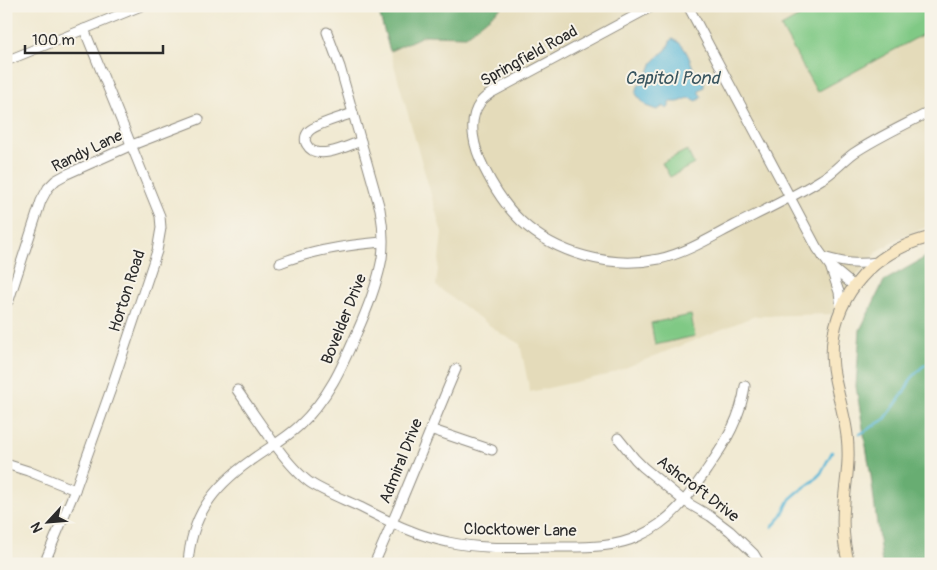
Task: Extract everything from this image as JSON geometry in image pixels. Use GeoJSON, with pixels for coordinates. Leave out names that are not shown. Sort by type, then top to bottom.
{"type":"FeatureCollection","features":[{"type":"Feature","properties":{"kind":"street"},"geometry":{"type":"LineString","coordinates":[[6,62],[141,6]]}},
{"type":"Feature","properties":{"kind":"street","name":"Springfield Road"},"geometry":{"type":"LineString","coordinates":[[653,6],[491,94],[480,102],[474,118],[474,141],[482,165],[504,202],[526,225],[552,243],[591,258],[632,262],[658,259],[702,243],[790,197]]}},
{"type":"Feature","properties":{"kind":"street"},"geometry":{"type":"LineString","coordinates":[[688,6],[823,257],[830,266],[854,286]]}},
{"type":"Feature","properties":{"kind":"street","name":"Horton Road"},"geometry":{"type":"LineString","coordinates":[[44,564],[75,490],[111,389],[160,239],[161,228],[160,216],[84,29]]}},
{"type":"Feature","properties":{"kind":"street","name":"Bovelder Drive"},"geometry":{"type":"LineString","coordinates":[[188,564],[192,535],[207,503],[236,471],[287,437],[313,412],[327,394],[339,374],[379,274],[382,256],[383,225],[380,209],[340,68],[327,32]]}},
{"type":"Feature","properties":{"kind":"street"},"geometry":{"type":"LineString","coordinates":[[790,197],[823,179],[866,146],[931,111]]}},
{"type":"Feature","properties":{"kind":"street"},"geometry":{"type":"LineString","coordinates":[[353,113],[321,124],[310,130],[305,139],[306,144],[310,150],[319,154],[361,141]]}},
{"type":"Feature","properties":{"kind":"street","name":"Randy Lane"},"geometry":{"type":"LineString","coordinates":[[6,303],[9,300],[41,201],[48,188],[56,180],[132,145],[199,119]]}},
{"type":"Feature","properties":{"kind":"street"},"geometry":{"type":"LineString","coordinates":[[850,564],[844,543],[843,525],[848,449],[845,422],[832,357],[833,336],[841,308],[860,278],[888,255],[906,245],[931,238]]}},
{"type":"Feature","properties":{"kind":"street"},"geometry":{"type":"LineString","coordinates":[[280,263],[317,251],[382,242]]}},
{"type":"Feature","properties":{"kind":"street"},"geometry":{"type":"LineString","coordinates":[[823,257],[856,264],[878,262]]}},
{"type":"Feature","properties":{"kind":"street"},"geometry":{"type":"LineString","coordinates":[[830,266],[839,292],[841,308]]}},
{"type":"Feature","properties":{"kind":"street","name":"Admiral Drive"},"geometry":{"type":"LineString","coordinates":[[374,564],[456,369]]}},
{"type":"Feature","properties":{"kind":"street","name":"Clocktower Lane"},"geometry":{"type":"LineString","coordinates":[[236,390],[275,445],[292,466],[310,482],[392,522],[446,542],[466,546],[550,547],[622,543],[656,528],[674,513],[713,460],[736,420],[743,401],[745,386]]}},
{"type":"Feature","properties":{"kind":"street"},"geometry":{"type":"LineString","coordinates":[[430,428],[492,450]]}},
{"type":"Feature","properties":{"kind":"street","name":"Ashcroft Drive"},"geometry":{"type":"LineString","coordinates":[[618,438],[639,463],[684,501],[710,516],[730,531],[754,554],[760,564]]}},
{"type":"Feature","properties":{"kind":"street"},"geometry":{"type":"LineString","coordinates":[[6,464],[75,490]]}},
{"type":"Feature","properties":{"kind":"shaded area"},"geometry":{"type":"Polygon","coordinates":[[[503,6],[931,6],[931,226],[905,235],[878,251],[848,286],[832,314],[755,316],[607,375],[530,392],[520,344],[500,333],[436,286],[442,233],[390,51],[425,35],[466,36],[503,6]]]}},
{"type":"Feature","properties":{"kind":"green space"},"geometry":{"type":"Polygon","coordinates":[[[377,6],[503,6],[466,36],[425,35],[390,51],[377,6]]]}},
{"type":"Feature","properties":{"kind":"green space"},"geometry":{"type":"Polygon","coordinates":[[[819,6],[924,6],[931,18],[931,30],[817,92],[781,27],[819,6]]]}},
{"type":"Feature","properties":{"kind":"green space"},"geometry":{"type":"Polygon","coordinates":[[[687,150],[694,164],[670,177],[662,163],[687,150]]]}},
{"type":"Feature","properties":{"kind":"green space"},"geometry":{"type":"Polygon","coordinates":[[[931,256],[931,564],[882,564],[871,476],[856,386],[860,330],[884,281],[931,256]]]}},
{"type":"Feature","properties":{"kind":"green space"},"geometry":{"type":"Polygon","coordinates":[[[691,315],[695,336],[655,345],[651,323],[691,315]]]}},
{"type":"Feature","properties":{"kind":"water","name":"Capitol Pond"},"geometry":{"type":"Polygon","coordinates":[[[673,39],[685,50],[697,76],[704,80],[704,87],[699,90],[702,97],[697,101],[689,98],[678,102],[669,102],[667,109],[664,106],[657,110],[646,106],[636,94],[638,86],[644,82],[653,62],[666,50],[673,39]]]}},
{"type":"Feature","properties":{"kind":"waterway"},"geometry":{"type":"LineString","coordinates":[[860,434],[885,419],[905,391],[911,379],[922,367],[931,362]]}},
{"type":"Feature","properties":{"kind":"waterway"},"geometry":{"type":"LineString","coordinates":[[772,527],[781,517],[790,499],[821,473],[832,452]]}}]}
